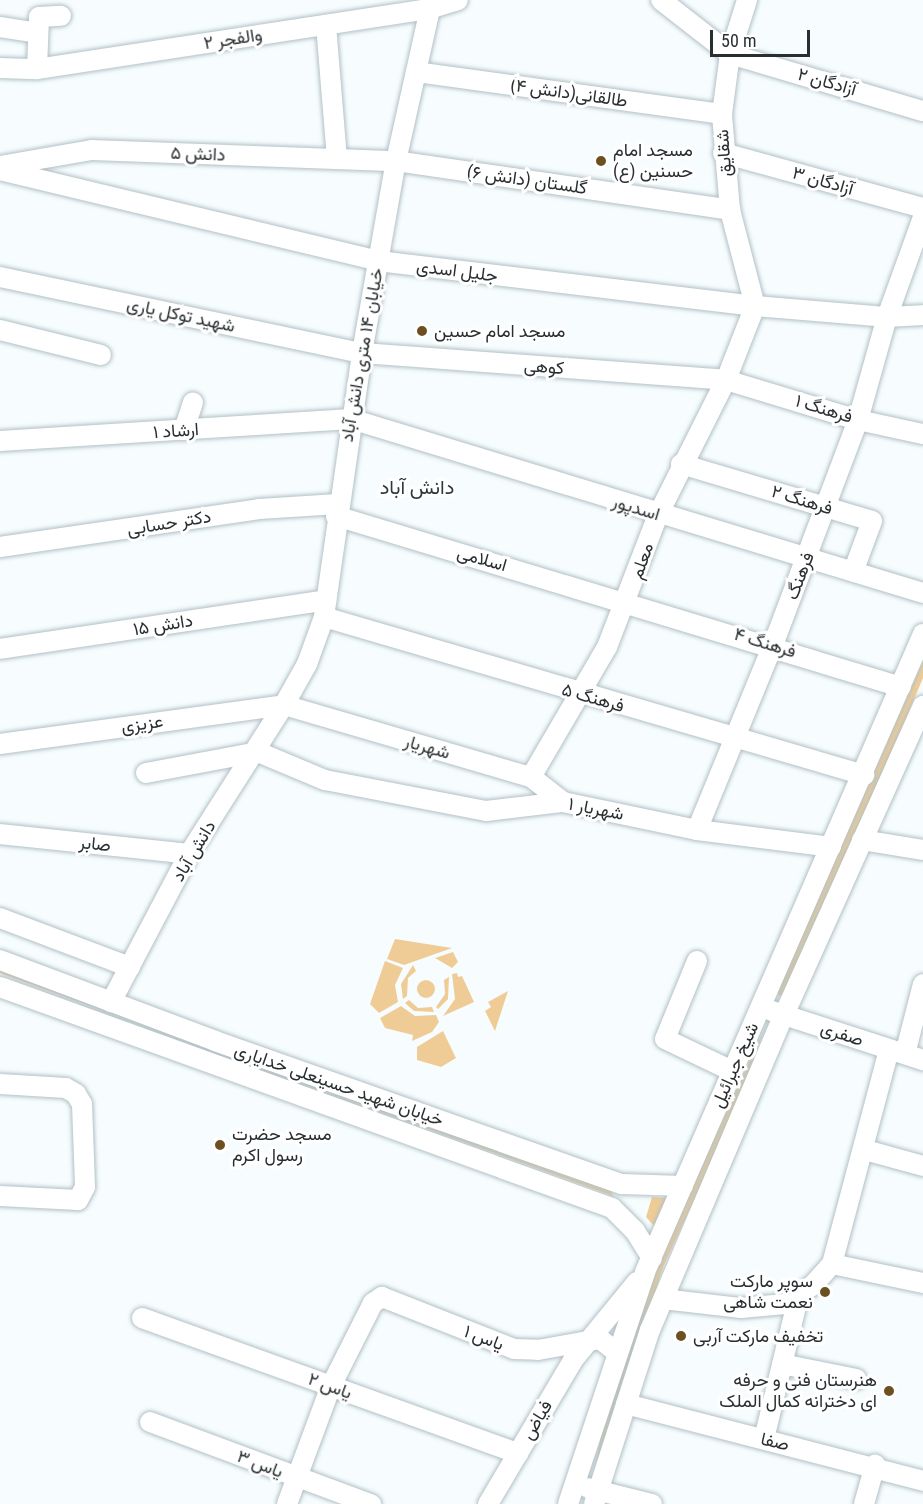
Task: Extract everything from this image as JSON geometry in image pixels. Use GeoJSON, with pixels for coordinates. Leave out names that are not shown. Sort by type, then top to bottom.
{"type":"FeatureCollection","features":[{"type":"Feature","properties":{"kind":"street","name":"والفجر ۲"},"geometry":{"type":"LineString","coordinates":[[0,68],[37,69],[326,25],[458,0]]}},
{"type":"Feature","properties":{"kind":"street"},"geometry":{"type":"LineString","coordinates":[[661,0],[730,54]]}},
{"type":"Feature","properties":{"kind":"street","name":"شقایق"},"geometry":{"type":"LineString","coordinates":[[747,0],[730,54],[722,114],[723,153],[730,210],[755,306]]}},
{"type":"Feature","properties":{"kind":"street","name":"خیابان ۱۴ متری دانش آباد"},"geometry":{"type":"LineString","coordinates":[[284,705],[307,664],[325,608],[337,510],[378,261],[396,161],[431,5]]}},
{"type":"Feature","properties":{"kind":"street"},"geometry":{"type":"LineString","coordinates":[[37,69],[39,17],[60,16]]}},
{"type":"Feature","properties":{"kind":"street"},"geometry":{"type":"LineString","coordinates":[[326,25],[337,159]]}},
{"type":"Feature","properties":{"kind":"street"},"geometry":{"type":"LineString","coordinates":[[0,27],[38,33]]}},
{"type":"Feature","properties":{"kind":"street","name":"آزادگان ۲"},"geometry":{"type":"LineString","coordinates":[[730,54],[923,111]]}},
{"type":"Feature","properties":{"kind":"street","name":"طالقانی(دانش ۴)"},"geometry":{"type":"LineString","coordinates":[[417,72],[722,114]]}},
{"type":"Feature","properties":{"kind":"street","name":"دانش ۵"},"geometry":{"type":"LineString","coordinates":[[0,168],[92,150],[396,161]]}},
{"type":"Feature","properties":{"kind":"street","name":"آزادگان ۳"},"geometry":{"type":"LineString","coordinates":[[723,153],[923,208]]}},
{"type":"Feature","properties":{"kind":"street","name":"گلستان (دانش ۶)"},"geometry":{"type":"LineString","coordinates":[[396,161],[730,210]]}},
{"type":"Feature","properties":{"kind":"street","name":"جلیل اسدی"},"geometry":{"type":"LineString","coordinates":[[0,168],[378,261],[755,306],[887,317],[923,315]]}},
{"type":"Feature","properties":{"kind":"street","name":"فرهنگ"},"geometry":{"type":"LineString","coordinates":[[697,830],[773,645],[858,420],[887,317],[923,217]]}},
{"type":"Feature","properties":{"kind":"street","name":"شهید توکل یاری"},"geometry":{"type":"LineString","coordinates":[[0,277],[362,353]]}},
{"type":"Feature","properties":{"kind":"street","name":"معلم"},"geometry":{"type":"LineString","coordinates":[[531,777],[607,647],[627,601],[658,515],[681,464],[726,380],[755,306]]}},
{"type":"Feature","properties":{"kind":"street"},"geometry":{"type":"LineString","coordinates":[[0,330],[101,355]]}},
{"type":"Feature","properties":{"kind":"street","name":"کوهی"},"geometry":{"type":"LineString","coordinates":[[362,353],[726,380]]}},
{"type":"Feature","properties":{"kind":"street","name":"فرهنگ ۱"},"geometry":{"type":"LineString","coordinates":[[726,380],[858,420],[923,434]]}},
{"type":"Feature","properties":{"kind":"street"},"geometry":{"type":"LineString","coordinates":[[184,430],[193,402]]}},
{"type":"Feature","properties":{"kind":"street","name":"ارشاد ۱"},"geometry":{"type":"LineString","coordinates":[[0,441],[351,419]]}},
{"type":"Feature","properties":{"kind":"street","name":"اسدپور"},"geometry":{"type":"LineString","coordinates":[[351,419],[658,515],[923,593]]}},
{"type":"Feature","properties":{"kind":"street","name":"فرهنگ ۲"},"geometry":{"type":"LineString","coordinates":[[681,464],[872,521],[853,572]]}},
{"type":"Feature","properties":{"kind":"street","name":"دکتر حسابی"},"geometry":{"type":"LineString","coordinates":[[0,547],[259,509],[337,510]]}},
{"type":"Feature","properties":{"kind":"street","name":"اسلامی"},"geometry":{"type":"LineString","coordinates":[[337,510],[627,601]]}},
{"type":"Feature","properties":{"kind":"street","name":"فرهنگ ۴"},"geometry":{"type":"LineString","coordinates":[[627,601],[901,687]]}},
{"type":"Feature","properties":{"kind":"street","name":"دانش ۱۵"},"geometry":{"type":"LineString","coordinates":[[0,649],[325,608]]}},
{"type":"Feature","properties":{"kind":"street","name":"فرهنگ ۵"},"geometry":{"type":"LineString","coordinates":[[325,608],[578,694],[864,775]]}},
{"type":"Feature","properties":{"kind":"street","name":"شیخ جبرائیل"},"geometry":{"type":"LineString","coordinates":[[567,1504],[648,1265],[864,775],[923,634]]}},
{"type":"Feature","properties":{"kind":"street","name":"عزیزی"},"geometry":{"type":"LineString","coordinates":[[0,744],[284,705]]}},
{"type":"Feature","properties":{"kind":"street","name":"دانش آباد"},"geometry":{"type":"LineString","coordinates":[[111,1002],[189,854],[258,752],[284,705]]}},
{"type":"Feature","properties":{"kind":"street","name":"شهریار"},"geometry":{"type":"LineString","coordinates":[[284,705],[531,777],[563,802]]}},
{"type":"Feature","properties":{"kind":"street","name":"شیخ جبرائیل"},"geometry":{"type":"LineString","coordinates":[[597,1498],[626,1404],[663,1299],[784,1015],[862,840],[916,741],[923,706]]}},
{"type":"Feature","properties":{"kind":"street"},"geometry":{"type":"LineString","coordinates":[[146,773],[258,752]]}},
{"type":"Feature","properties":{"kind":"street","name":"شهریار ۱"},"geometry":{"type":"LineString","coordinates":[[258,752],[326,780],[486,811],[563,802],[697,830],[831,848]]}},
{"type":"Feature","properties":{"kind":"street","name":"صابر"},"geometry":{"type":"LineString","coordinates":[[0,834],[189,854]]}},
{"type":"Feature","properties":{"kind":"street"},"geometry":{"type":"LineString","coordinates":[[862,840],[923,850]]}},
{"type":"Feature","properties":{"kind":"street"},"geometry":{"type":"LineString","coordinates":[[0,918],[130,967]]}},
{"type":"Feature","properties":{"kind":"street","name":"خیابان شهید حسینعلی خدایاری"},"geometry":{"type":"LineString","coordinates":[[0,960],[111,1002],[622,1184],[683,1186]]}},
{"type":"Feature","properties":{"kind":"street"},"geometry":{"type":"LineString","coordinates":[[697,961],[665,1039],[732,1071]]}},
{"type":"Feature","properties":{"kind":"street"},"geometry":{"type":"LineString","coordinates":[[663,1299],[741,1308],[785,1304],[832,1264],[865,1150],[906,1055],[923,984]]}},
{"type":"Feature","properties":{"kind":"street","name":"خیابان شهید حسینعلی خدایاری"},"geometry":{"type":"LineString","coordinates":[[0,987],[612,1208],[635,1231],[648,1265]]}},
{"type":"Feature","properties":{"kind":"street","name":"صفری"},"geometry":{"type":"LineString","coordinates":[[761,1006],[906,1055]]}},
{"type":"Feature","properties":{"kind":"street"},"geometry":{"type":"LineString","coordinates":[[0,1084],[66,1088],[76,1094],[82,1104],[85,1187],[78,1200],[0,1196]]}},
{"type":"Feature","properties":{"kind":"street"},"geometry":{"type":"LineString","coordinates":[[865,1150],[923,1166]]}},
{"type":"Feature","properties":{"kind":"street"},"geometry":{"type":"LineString","coordinates":[[612,1208],[620,1201],[622,1184]]}},
{"type":"Feature","properties":{"kind":"street"},"geometry":{"type":"LineString","coordinates":[[832,1264],[923,1283]]}},
{"type":"Feature","properties":{"kind":"street","name":"فیاض"},"geometry":{"type":"LineString","coordinates":[[488,1504],[573,1360],[648,1265]]}},
{"type":"Feature","properties":{"kind":"street"},"geometry":{"type":"LineString","coordinates":[[764,1439],[799,1294]]}},
{"type":"Feature","properties":{"kind":"street","name":"یاس ۱"},"geometry":{"type":"LineString","coordinates":[[331,1386],[373,1303],[382,1297],[514,1349],[538,1350],[590,1340]]}},
{"type":"Feature","properties":{"kind":"street","name":"یاس ۲"},"geometry":{"type":"LineString","coordinates":[[142,1318],[518,1453]]}},
{"type":"Feature","properties":{"kind":"street"},"geometry":{"type":"LineString","coordinates":[[590,1340],[609,1343],[617,1353]]}},
{"type":"Feature","properties":{"kind":"street"},"geometry":{"type":"LineString","coordinates":[[782,1364],[856,1379]]}},
{"type":"Feature","properties":{"kind":"street"},"geometry":{"type":"LineString","coordinates":[[287,1504],[331,1386]]}},
{"type":"Feature","properties":{"kind":"street","name":"صفا"},"geometry":{"type":"LineString","coordinates":[[626,1404],[875,1465],[923,1480]]}},
{"type":"Feature","properties":{"kind":"street","name":"یاس ۳"},"geometry":{"type":"LineString","coordinates":[[150,1422],[371,1504]]}},
{"type":"Feature","properties":{"kind":"street"},"geometry":{"type":"LineString","coordinates":[[864,1504],[875,1465]]}},
{"type":"Feature","properties":{"kind":"street"},"geometry":{"type":"LineString","coordinates":[[575,1483],[597,1498],[652,1504]]}},
{"type":"Feature","properties":{"kind":"shaded area"},"geometry":{"type":"Polygon","coordinates":[[[923,661],[923,678],[855,840],[785,994],[779,996],[777,991],[923,661]]]}},
{"type":"Feature","properties":{"kind":"shaded area"},"geometry":{"type":"Polygon","coordinates":[[[395,939],[452,948],[404,965],[387,959],[395,939]]]}},
{"type":"Feature","properties":{"kind":"shaded area"},"geometry":{"type":"Polygon","coordinates":[[[453,952],[458,962],[452,968],[435,958],[453,952]]]}},
{"type":"Feature","properties":{"kind":"shaded area"},"geometry":{"type":"Polygon","coordinates":[[[385,961],[403,968],[395,985],[398,1002],[379,1013],[370,1004],[385,961]]]}},
{"type":"Feature","properties":{"kind":"shaded area"},"geometry":{"type":"Polygon","coordinates":[[[413,965],[416,971],[408,978],[407,996],[403,999],[401,984],[413,965]]]}},
{"type":"Feature","properties":{"kind":"shaded area"},"geometry":{"type":"Polygon","coordinates":[[[0,966],[611,1190],[613,1196],[0,973],[0,966]]]}},
{"type":"Feature","properties":{"kind":"shaded area"},"geometry":{"type":"Polygon","coordinates":[[[457,973],[458,977],[462,976],[474,1002],[443,1016],[455,999],[452,974],[457,973]]]}},
{"type":"Feature","properties":{"kind":"shaded area"},"geometry":{"type":"Polygon","coordinates":[[[449,977],[448,999],[438,1009],[436,1007],[445,994],[444,980],[449,977]]]}},
{"type":"Feature","properties":{"kind":"shaded area"},"geometry":{"type":"Polygon","coordinates":[[[422,980],[430,980],[435,985],[433,996],[422,998],[417,993],[417,985],[422,980]]]}},
{"type":"Feature","properties":{"kind":"shaded area"},"geometry":{"type":"Polygon","coordinates":[[[508,991],[495,1031],[485,1011],[491,1007],[488,1002],[508,991]]]}},
{"type":"Feature","properties":{"kind":"shaded area"},"geometry":{"type":"Polygon","coordinates":[[[409,1000],[418,1008],[432,1007],[434,1012],[414,1011],[405,1003],[409,1000]]]}},
{"type":"Feature","properties":{"kind":"shaded area"},"geometry":{"type":"Polygon","coordinates":[[[401,1006],[415,1016],[436,1015],[439,1022],[432,1032],[412,1041],[413,1035],[385,1028],[380,1018],[401,1006]]]}},
{"type":"Feature","properties":{"kind":"shaded area"},"geometry":{"type":"Polygon","coordinates":[[[443,1031],[456,1058],[441,1067],[417,1060],[417,1047],[443,1031]]]}},
{"type":"Feature","properties":{"kind":"shaded area"},"geometry":{"type":"Polygon","coordinates":[[[763,1032],[739,1103],[664,1265],[594,1478],[603,1422],[658,1261],[763,1032]]]}},
{"type":"Feature","properties":{"kind":"shaded area"},"geometry":{"type":"Polygon","coordinates":[[[652,1197],[666,1198],[655,1227],[646,1217],[652,1197]]]}},
{"type":"Feature","properties":{"kind":"place","name":"مسجد امام حسنین (ع)"},"geometry":{"type":"Point","coordinates":[601,161]}},
{"type":"Feature","properties":{"kind":"place","name":"مسجد امام حسین"},"geometry":{"type":"Point","coordinates":[422,331]}},
{"type":"Feature","properties":{"kind":"place","name":"مسجد حضرت رسول اکرم"},"geometry":{"type":"Point","coordinates":[220,1145]}},
{"type":"Feature","properties":{"kind":"place","name":"سوپر مارکت نعمت شاهی"},"geometry":{"type":"Point","coordinates":[825,1292]}},
{"type":"Feature","properties":{"kind":"place","name":"تخفیف مارکت آربی"},"geometry":{"type":"Point","coordinates":[681,1336]}},
{"type":"Feature","properties":{"kind":"place","name":"هنرستان فنی و حرفه ای دخترانه کمال الملک"},"geometry":{"type":"Point","coordinates":[889,1391]}},
{"type":"Feature","properties":{"kind":"district","name":"دانش آباد"},"geometry":{"type":"Point","coordinates":[417,487]}}]}
